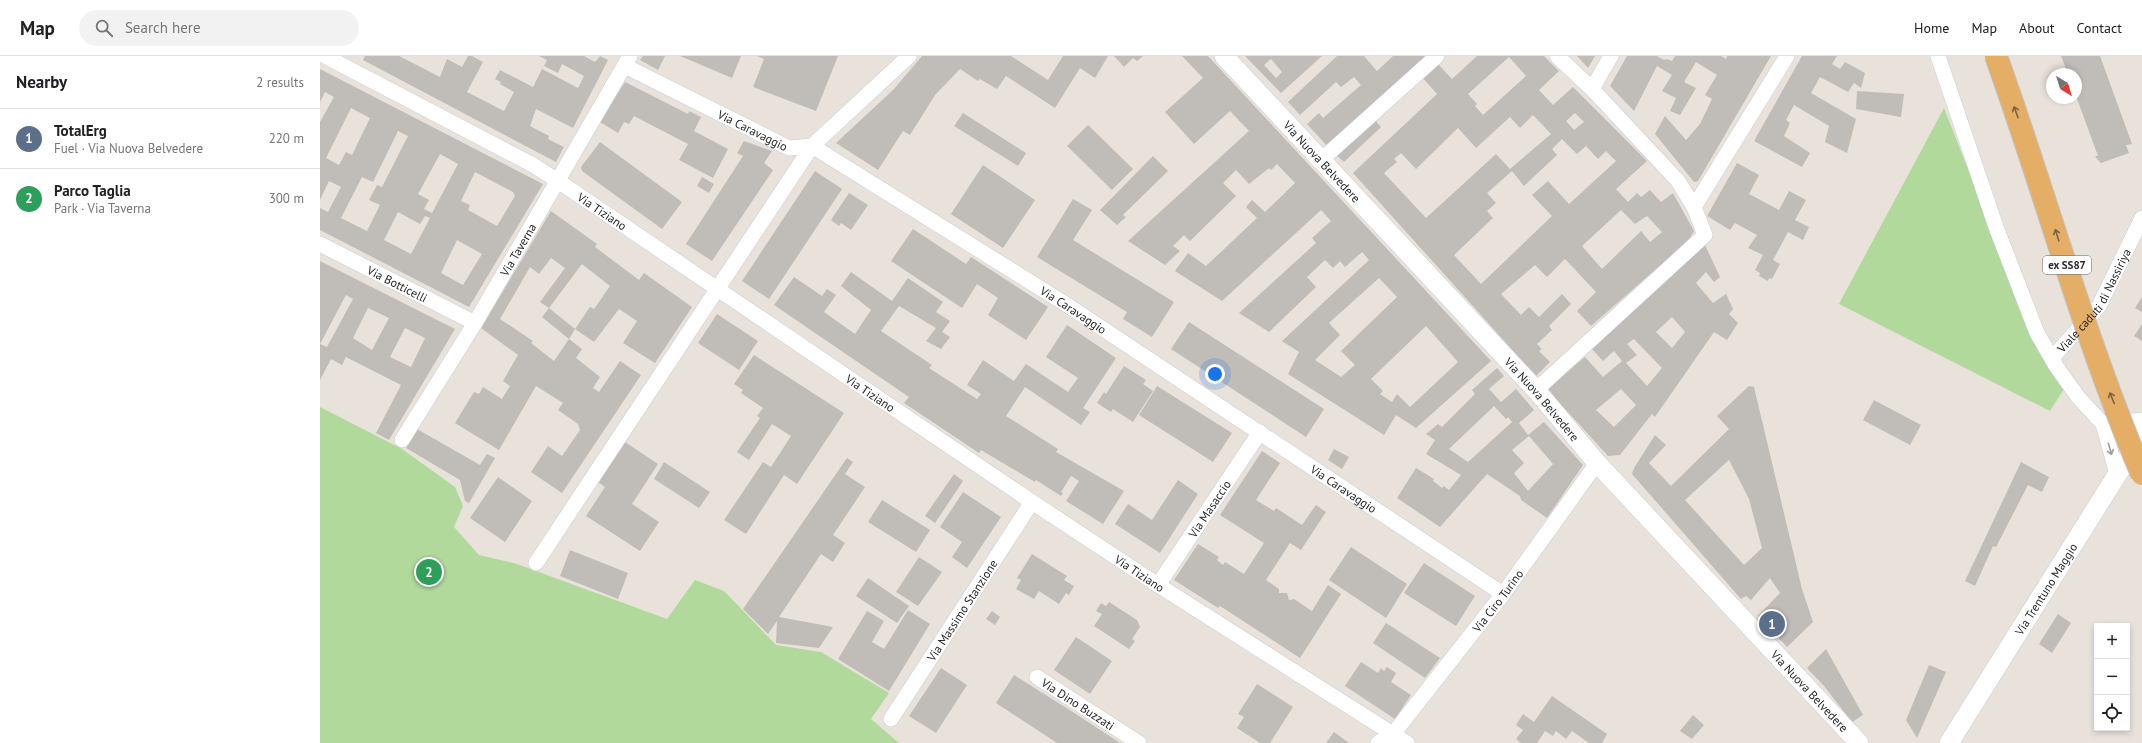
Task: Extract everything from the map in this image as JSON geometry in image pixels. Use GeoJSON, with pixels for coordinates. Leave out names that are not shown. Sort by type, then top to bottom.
{"type":"FeatureCollection","features":[{"type":"Feature","properties":{"kind":"highway","name":"ex SS87"},"geometry":{"type":"LineString","coordinates":[[1996,56],[2028,146],[2104,380],[2142,474]]}},
{"type":"Feature","properties":{"kind":"street","name":"Via Tiziano"},"geometry":{"type":"LineString","coordinates":[[325,56],[532,165],[558,181],[1032,502],[1158,585],[1407,743]]}},
{"type":"Feature","properties":{"kind":"street"},"geometry":{"type":"LineString","coordinates":[[536,563],[812,146],[909,56]]}},
{"type":"Feature","properties":{"kind":"street","name":"Via Nuova Belvedere"},"geometry":{"type":"LineString","coordinates":[[1224,56],[1320,161],[1536,390],[1597,463],[1859,743]]}},
{"type":"Feature","properties":{"kind":"street"},"geometry":{"type":"LineString","coordinates":[[1320,161],[1437,56]]}},
{"type":"Feature","properties":{"kind":"street"},"geometry":{"type":"LineString","coordinates":[[1536,390],[1705,235],[1694,208],[1678,181],[1592,89],[1557,56]]}},
{"type":"Feature","properties":{"kind":"street"},"geometry":{"type":"LineString","coordinates":[[1592,89],[1611,56]]}},
{"type":"Feature","properties":{"kind":"street"},"geometry":{"type":"LineString","coordinates":[[1694,208],[1787,56]]}},
{"type":"Feature","properties":{"kind":"street"},"geometry":{"type":"LineString","coordinates":[[1938,56],[1996,226],[2037,333],[2078,398],[2103,424],[2117,474]]}},
{"type":"Feature","properties":{"kind":"street","name":"Via Taverna"},"geometry":{"type":"LineString","coordinates":[[402,440],[475,323],[628,61]]}},
{"type":"Feature","properties":{"kind":"street","name":"Via Caravaggio"},"geometry":{"type":"LineString","coordinates":[[628,61],[789,148],[812,146],[1064,302],[1503,594]]}},
{"type":"Feature","properties":{"kind":"street","name":"Viale caduti di Nassiriya"},"geometry":{"type":"LineString","coordinates":[[2052,358],[2099,306],[2142,218]]}},
{"type":"Feature","properties":{"kind":"street","name":"Via Botticelli"},"geometry":{"type":"LineString","coordinates":[[320,244],[475,323]]}},
{"type":"Feature","properties":{"kind":"street"},"geometry":{"type":"LineString","coordinates":[[2103,424],[2142,420]]}},
{"type":"Feature","properties":{"kind":"street","name":"Via Masaccio"},"geometry":{"type":"LineString","coordinates":[[1158,585],[1260,432]]}},
{"type":"Feature","properties":{"kind":"street","name":"Via Trentuno Maggio"},"geometry":{"type":"LineString","coordinates":[[1949,743],[2142,435]]}},
{"type":"Feature","properties":{"kind":"street","name":"Via Ciro Turino"},"geometry":{"type":"LineString","coordinates":[[1393,734],[1503,594],[1597,463]]}},
{"type":"Feature","properties":{"kind":"street","name":"Via Massimo Stanzione"},"geometry":{"type":"LineString","coordinates":[[891,719],[1032,502]]}},
{"type":"Feature","properties":{"kind":"street","name":"Via Dino Buzzati"},"geometry":{"type":"LineString","coordinates":[[1037,677],[1139,743]]}},
{"type":"Feature","properties":{"kind":"street"},"geometry":{"type":"LineString","coordinates":[[1378,743],[1393,734]]}},
{"type":"Feature","properties":{"kind":"green space"},"geometry":{"type":"Polygon","coordinates":[[[1944,108],[2035,340],[2064,389],[2050,411],[1839,304],[1944,108]]]}},
{"type":"Feature","properties":{"kind":"green space"},"geometry":{"type":"Polygon","coordinates":[[[320,407],[402,449],[455,487],[463,506],[454,527],[479,555],[517,564],[667,619],[695,580],[724,591],[776,645],[821,652],[889,693],[871,719],[899,743],[320,743],[320,407]]]}},
{"type":"Feature","properties":{"kind":"building"},"geometry":{"type":"Polygon","coordinates":[[[365,56],[399,56],[440,77],[447,59],[462,67],[468,56],[472,56],[483,62],[467,92],[504,111],[514,92],[500,84],[501,82],[495,79],[500,70],[533,87],[542,69],[578,88],[584,76],[562,64],[558,73],[544,66],[547,60],[539,56],[584,56],[595,62],[600,56],[608,60],[573,128],[536,109],[530,126],[549,136],[548,139],[564,147],[556,162],[363,60],[365,56]]]}},
{"type":"Feature","properties":{"kind":"building"},"geometry":{"type":"Polygon","coordinates":[[[643,56],[665,56],[658,70],[640,60],[643,56]]]}},
{"type":"Feature","properties":{"kind":"building"},"geometry":{"type":"Polygon","coordinates":[[[680,56],[741,56],[732,78],[680,56]]]}},
{"type":"Feature","properties":{"kind":"building"},"geometry":{"type":"Polygon","coordinates":[[[757,56],[838,56],[816,111],[753,87],[764,59],[757,56]]]}},
{"type":"Feature","properties":{"kind":"building"},"geometry":{"type":"Polygon","coordinates":[[[922,56],[1011,56],[1048,80],[1063,56],[1108,56],[1095,78],[1080,68],[1055,108],[1006,76],[997,89],[980,79],[978,81],[960,69],[935,95],[910,135],[903,131],[878,170],[836,143],[894,89],[922,56]]]}},
{"type":"Feature","properties":{"kind":"building"},"geometry":{"type":"Polygon","coordinates":[[[1114,56],[1143,56],[1137,61],[1133,58],[1124,67],[1114,56]]]}},
{"type":"Feature","properties":{"kind":"building"},"geometry":{"type":"Polygon","coordinates":[[[1182,56],[1208,56],[1491,361],[1416,428],[1396,415],[1384,435],[1288,374],[1299,352],[1282,341],[1369,260],[1362,252],[1345,267],[1340,261],[1333,268],[1325,260],[1307,277],[1316,287],[1269,332],[1239,313],[1316,243],[1312,238],[1331,221],[1321,210],[1222,301],[1175,271],[1188,253],[1206,266],[1257,218],[1246,207],[1252,200],[1265,212],[1295,183],[1277,164],[1271,170],[1269,168],[1249,184],[1236,170],[1223,183],[1236,196],[1190,241],[1184,235],[1173,246],[1180,251],[1165,265],[1128,241],[1249,131],[1230,111],[1194,144],[1165,112],[1203,78],[1182,56]],[[1379,278],[1329,323],[1340,335],[1315,360],[1341,377],[1355,365],[1341,351],[1397,297],[1379,278]],[[1426,326],[1371,379],[1383,391],[1380,394],[1392,402],[1397,394],[1410,407],[1458,362],[1426,326]]]}},
{"type":"Feature","properties":{"kind":"building"},"geometry":{"type":"Polygon","coordinates":[[[1245,56],[1322,56],[1281,93],[1245,56]],[[1271,59],[1264,65],[1276,78],[1282,72],[1271,59]]]}},
{"type":"Feature","properties":{"kind":"building"},"geometry":{"type":"Polygon","coordinates":[[[1337,56],[1364,56],[1377,71],[1393,56],[1429,56],[1329,148],[1307,124],[1319,113],[1323,118],[1361,85],[1354,77],[1341,87],[1336,82],[1300,115],[1288,102],[1337,56]]]}},
{"type":"Feature","properties":{"kind":"building"},"geometry":{"type":"Polygon","coordinates":[[[1477,56],[1544,56],[1559,71],[1539,90],[1553,105],[1573,87],[1647,161],[1616,189],[1628,202],[1637,193],[1641,197],[1650,190],[1661,202],[1673,193],[1694,231],[1688,241],[1591,326],[1577,311],[1596,292],[1565,259],[1547,277],[1535,265],[1501,294],[1521,315],[1529,307],[1539,317],[1562,294],[1571,304],[1549,326],[1552,330],[1537,344],[1542,349],[1539,351],[1550,362],[1536,376],[1353,173],[1437,94],[1421,76],[1436,62],[1452,79],[1477,56]],[[1509,57],[1468,94],[1477,104],[1475,106],[1483,115],[1526,76],[1509,57]],[[1575,113],[1566,121],[1574,130],[1584,122],[1575,113]],[[1533,115],[1520,128],[1510,117],[1476,148],[1458,128],[1416,169],[1401,153],[1394,159],[1397,162],[1384,173],[1426,218],[1496,154],[1510,169],[1551,134],[1533,115]],[[1562,139],[1552,149],[1557,155],[1524,186],[1512,171],[1487,193],[1496,203],[1487,211],[1493,218],[1454,255],[1481,284],[1552,216],[1532,195],[1548,181],[1569,204],[1616,161],[1606,151],[1598,159],[1586,146],[1577,154],[1562,139]],[[1621,210],[1582,246],[1602,269],[1641,231],[1650,242],[1662,232],[1647,216],[1635,224],[1621,210]]]}},
{"type":"Feature","properties":{"kind":"building"},"geometry":{"type":"Polygon","coordinates":[[[1577,56],[1595,56],[1588,68],[1577,56]]]}},
{"type":"Feature","properties":{"kind":"building"},"geometry":{"type":"Polygon","coordinates":[[[1627,56],[1657,56],[1664,60],[1666,59],[1672,61],[1675,56],[1721,56],[1726,59],[1727,56],[1771,56],[1698,181],[1694,182],[1655,134],[1665,116],[1686,140],[1700,124],[1712,99],[1705,95],[1717,75],[1696,62],[1684,82],[1696,88],[1680,115],[1670,111],[1676,98],[1662,91],[1672,75],[1657,66],[1634,111],[1610,86],[1627,56]]]}},
{"type":"Feature","properties":{"kind":"building"},"geometry":{"type":"Polygon","coordinates":[[[1802,56],[1837,56],[1832,64],[1840,69],[1845,62],[1865,73],[1861,88],[1854,83],[1848,92],[1820,77],[1811,93],[1856,119],[1847,153],[1825,142],[1829,126],[1794,105],[1786,120],[1790,123],[1784,136],[1810,153],[1802,167],[1754,141],[1802,56]]]}},
{"type":"Feature","properties":{"kind":"building"},"geometry":{"type":"Polygon","coordinates":[[[2061,56],[2100,56],[2132,144],[2126,145],[2129,153],[2101,163],[2097,159],[2095,156],[2098,156],[2079,104],[2082,104],[2082,68],[2066,68],[2061,56]]]}},
{"type":"Feature","properties":{"kind":"building"},"geometry":{"type":"Polygon","coordinates":[[[320,69],[543,184],[469,307],[320,230],[320,208],[328,212],[341,187],[329,181],[320,200],[320,122],[334,97],[325,92],[320,102],[320,69]],[[351,108],[326,158],[339,165],[346,152],[352,155],[370,118],[351,108]],[[398,131],[373,182],[362,177],[341,218],[367,231],[380,205],[369,200],[377,185],[382,187],[408,136],[398,131]],[[440,154],[418,194],[429,200],[424,209],[432,213],[458,164],[440,154]],[[475,172],[461,201],[470,205],[468,210],[497,226],[515,196],[513,192],[475,172]],[[398,212],[384,240],[411,254],[430,218],[425,216],[420,224],[398,212]],[[457,240],[441,273],[463,285],[482,254],[457,240]]]}},
{"type":"Feature","properties":{"kind":"building"},"geometry":{"type":"Polygon","coordinates":[[[625,82],[688,114],[689,111],[701,117],[694,131],[728,149],[713,178],[679,160],[688,144],[634,116],[629,124],[624,122],[618,133],[600,122],[625,82]]]}},
{"type":"Feature","properties":{"kind":"building"},"geometry":{"type":"Polygon","coordinates":[[[1857,91],[1904,94],[1901,117],[1856,109],[1857,91]]]}},
{"type":"Feature","properties":{"kind":"building"},"geometry":{"type":"Polygon","coordinates":[[[963,113],[1026,153],[1018,166],[954,126],[963,113]]]}},
{"type":"Feature","properties":{"kind":"building"},"geometry":{"type":"Polygon","coordinates":[[[1374,119],[1381,127],[1344,162],[1335,154],[1374,119]]]}},
{"type":"Feature","properties":{"kind":"building"},"geometry":{"type":"Polygon","coordinates":[[[1088,125],[1133,169],[1112,190],[1067,146],[1088,125]]]}},
{"type":"Feature","properties":{"kind":"building"},"geometry":{"type":"Polygon","coordinates":[[[744,141],[772,151],[764,163],[773,170],[712,261],[686,244],[743,156],[737,153],[744,141]]]}},
{"type":"Feature","properties":{"kind":"building"},"geometry":{"type":"Polygon","coordinates":[[[600,142],[682,202],[662,229],[582,171],[581,167],[600,142]]]}},
{"type":"Feature","properties":{"kind":"building"},"geometry":{"type":"Polygon","coordinates":[[[1153,156],[1168,171],[1123,215],[1126,217],[1117,225],[1100,210],[1153,156]]]}},
{"type":"Feature","properties":{"kind":"building"},"geometry":{"type":"Polygon","coordinates":[[[1737,163],[1759,175],[1749,194],[1779,210],[1789,191],[1806,200],[1795,220],[1809,227],[1803,240],[1788,232],[1773,260],[1780,264],[1772,279],[1769,278],[1768,281],[1759,276],[1760,273],[1755,270],[1763,255],[1748,248],[1757,235],[1735,223],[1730,230],[1707,216],[1737,163]]]}},
{"type":"Feature","properties":{"kind":"building"},"geometry":{"type":"Polygon","coordinates":[[[983,165],[1035,200],[1003,248],[951,214],[983,165]]]}},
{"type":"Feature","properties":{"kind":"building"},"geometry":{"type":"Polygon","coordinates":[[[815,171],[842,189],[769,299],[742,281],[815,171]]]}},
{"type":"Feature","properties":{"kind":"building"},"geometry":{"type":"Polygon","coordinates":[[[702,177],[714,184],[709,193],[697,186],[702,177]]]}},
{"type":"Feature","properties":{"kind":"building"},"geometry":{"type":"Polygon","coordinates":[[[849,193],[868,205],[851,230],[841,223],[839,226],[831,220],[849,193]]]}},
{"type":"Feature","properties":{"kind":"building"},"geometry":{"type":"Polygon","coordinates":[[[1073,199],[1092,210],[1073,240],[1174,302],[1152,337],[1123,319],[1127,312],[1037,257],[1073,199]]]}},
{"type":"Feature","properties":{"kind":"building"},"geometry":{"type":"Polygon","coordinates":[[[551,211],[597,244],[595,247],[639,280],[644,273],[692,307],[655,363],[623,343],[637,321],[619,309],[594,342],[575,329],[590,307],[594,309],[610,286],[582,264],[549,308],[540,302],[565,268],[551,258],[539,274],[530,267],[500,319],[533,341],[531,343],[554,361],[569,339],[582,349],[576,358],[600,377],[593,388],[599,392],[620,361],[641,375],[562,493],[531,472],[548,446],[562,456],[580,430],[578,424],[558,410],[563,403],[536,386],[499,450],[455,423],[474,392],[479,394],[483,387],[502,399],[510,386],[503,381],[518,355],[481,328],[551,211]]]}},
{"type":"Feature","properties":{"kind":"building"},"geometry":{"type":"Polygon","coordinates":[[[913,229],[966,264],[971,257],[1048,307],[1026,340],[988,315],[998,298],[977,284],[962,308],[891,261],[913,229]]]}},
{"type":"Feature","properties":{"kind":"building"},"geometry":{"type":"Polygon","coordinates":[[[1705,245],[1720,277],[1714,282],[1706,272],[1696,283],[1713,303],[1726,294],[1733,309],[1729,314],[1738,323],[1727,340],[1714,332],[1655,417],[1652,414],[1620,455],[1608,456],[1547,389],[1585,357],[1603,377],[1622,361],[1614,351],[1603,361],[1592,349],[1705,245]],[[1672,317],[1656,332],[1672,348],[1685,332],[1672,317]],[[1634,339],[1627,344],[1637,355],[1626,363],[1647,386],[1662,368],[1634,339]],[[1621,389],[1596,410],[1614,427],[1636,405],[1621,389]]]}},
{"type":"Feature","properties":{"kind":"building"},"geometry":{"type":"Polygon","coordinates":[[[320,261],[455,329],[389,440],[376,433],[401,385],[346,357],[342,365],[331,359],[320,380],[320,261]],[[346,295],[320,344],[327,347],[353,299],[346,295]],[[368,308],[353,338],[372,350],[389,318],[368,308]],[[405,328],[390,357],[411,367],[425,338],[405,328]]]}},
{"type":"Feature","properties":{"kind":"building"},"geometry":{"type":"Polygon","coordinates":[[[851,272],[892,301],[908,278],[943,302],[936,312],[950,321],[942,332],[950,337],[941,349],[926,341],[936,328],[899,306],[881,331],[932,365],[929,368],[977,399],[981,394],[967,385],[983,360],[1014,381],[1026,364],[1068,392],[1078,378],[1046,357],[1067,325],[1116,358],[1083,408],[1090,412],[1081,425],[1025,387],[1006,416],[1058,449],[1056,452],[1124,491],[1103,524],[1066,501],[1079,481],[1071,476],[1061,492],[1063,493],[1061,496],[1036,480],[1035,482],[981,450],[979,453],[904,403],[909,397],[774,305],[794,277],[822,296],[827,289],[836,295],[824,312],[855,334],[871,310],[841,286],[851,272]]]}},
{"type":"Feature","properties":{"kind":"building"},"geometry":{"type":"Polygon","coordinates":[[[2142,297],[2142,312],[2135,308],[2142,297]]]}},
{"type":"Feature","properties":{"kind":"building"},"geometry":{"type":"Polygon","coordinates":[[[549,308],[575,329],[569,339],[542,317],[549,308]]]}},
{"type":"Feature","properties":{"kind":"building"},"geometry":{"type":"Polygon","coordinates":[[[717,314],[758,341],[739,370],[698,343],[717,314]]]}},
{"type":"Feature","properties":{"kind":"building"},"geometry":{"type":"Polygon","coordinates":[[[1189,322],[1324,409],[1306,437],[1171,349],[1189,322]]]}},
{"type":"Feature","properties":{"kind":"building"},"geometry":{"type":"Polygon","coordinates":[[[2142,324],[2142,341],[2134,336],[2142,324]]]}},
{"type":"Feature","properties":{"kind":"building"},"geometry":{"type":"Polygon","coordinates":[[[754,355],[844,413],[797,484],[784,475],[746,534],[724,520],[763,462],[771,467],[791,436],[772,424],[749,460],[737,452],[760,418],[757,416],[763,408],[741,393],[743,390],[734,384],[754,355]]]}},
{"type":"Feature","properties":{"kind":"building"},"geometry":{"type":"Polygon","coordinates":[[[1124,366],[1146,380],[1143,384],[1153,391],[1133,422],[1113,409],[1111,412],[1097,403],[1104,392],[1106,394],[1124,366]]]}},
{"type":"Feature","properties":{"kind":"building"},"geometry":{"type":"Polygon","coordinates":[[[1497,368],[1504,376],[1489,389],[1501,402],[1516,389],[1534,410],[1519,423],[1528,435],[1544,422],[1583,465],[1547,518],[1521,500],[1520,496],[1487,474],[1440,527],[1397,498],[1416,468],[1434,479],[1433,481],[1442,488],[1444,486],[1449,490],[1461,475],[1426,454],[1435,440],[1426,434],[1438,424],[1442,427],[1475,394],[1472,390],[1497,368]],[[1494,406],[1449,449],[1468,462],[1512,422],[1508,417],[1506,419],[1494,406]],[[1529,436],[1512,450],[1524,463],[1514,473],[1528,491],[1553,464],[1529,436]]]}},
{"type":"Feature","properties":{"kind":"building"},"geometry":{"type":"Polygon","coordinates":[[[1157,386],[1232,433],[1213,462],[1139,415],[1157,386]]]}},
{"type":"Feature","properties":{"kind":"building"},"geometry":{"type":"Polygon","coordinates":[[[1749,386],[1754,387],[1802,589],[1813,622],[1787,647],[1758,616],[1780,593],[1770,578],[1751,600],[1746,596],[1741,599],[1632,474],[1634,468],[1655,435],[1666,445],[1649,463],[1671,486],[1729,429],[1717,416],[1749,386]],[[1729,460],[1685,500],[1744,565],[1762,548],[1749,499],[1729,460]]]}},
{"type":"Feature","properties":{"kind":"building"},"geometry":{"type":"Polygon","coordinates":[[[1874,400],[1921,425],[1910,445],[1863,420],[1874,400]]]}},
{"type":"Feature","properties":{"kind":"building"},"geometry":{"type":"Polygon","coordinates":[[[417,429],[480,465],[487,454],[495,458],[469,503],[465,501],[460,480],[406,448],[417,429]]]}},
{"type":"Feature","properties":{"kind":"building"},"geometry":{"type":"Polygon","coordinates":[[[625,442],[658,464],[632,504],[659,522],[640,551],[586,516],[605,487],[598,482],[625,442]]]}},
{"type":"Feature","properties":{"kind":"building"},"geometry":{"type":"Polygon","coordinates":[[[1334,449],[1349,457],[1342,469],[1328,460],[1334,449]]]}},
{"type":"Feature","properties":{"kind":"building"},"geometry":{"type":"Polygon","coordinates":[[[1262,451],[1280,463],[1256,500],[1274,511],[1276,508],[1302,525],[1316,505],[1326,512],[1301,550],[1290,543],[1266,580],[1279,589],[1279,593],[1287,593],[1289,600],[1294,599],[1312,611],[1328,585],[1341,594],[1300,658],[1220,606],[1218,608],[1174,580],[1198,544],[1219,557],[1217,560],[1223,565],[1225,562],[1244,574],[1264,543],[1220,515],[1262,451]]]}},
{"type":"Feature","properties":{"kind":"building"},"geometry":{"type":"Polygon","coordinates":[[[847,458],[853,462],[845,474],[865,487],[833,535],[845,543],[833,562],[821,554],[779,617],[833,627],[819,648],[776,643],[777,621],[768,634],[743,609],[847,458]]]}},
{"type":"Feature","properties":{"kind":"building"},"geometry":{"type":"Polygon","coordinates":[[[664,462],[710,492],[699,508],[654,479],[664,462]]]}},
{"type":"Feature","properties":{"kind":"building"},"geometry":{"type":"Polygon","coordinates":[[[2021,462],[2049,477],[2042,492],[2028,485],[1996,547],[1993,546],[1975,586],[1965,581],[2021,462]]]}},
{"type":"Feature","properties":{"kind":"building"},"geometry":{"type":"Polygon","coordinates":[[[954,474],[963,481],[935,523],[925,516],[954,474]]]}},
{"type":"Feature","properties":{"kind":"building"},"geometry":{"type":"Polygon","coordinates":[[[498,477],[532,501],[505,542],[470,518],[498,477]]]}},
{"type":"Feature","properties":{"kind":"building"},"geometry":{"type":"Polygon","coordinates":[[[1178,480],[1198,494],[1160,553],[1115,524],[1128,504],[1152,520],[1178,480]]]}},
{"type":"Feature","properties":{"kind":"building"},"geometry":{"type":"Polygon","coordinates":[[[963,492],[1001,517],[967,568],[952,557],[962,542],[940,527],[963,492]]]}},
{"type":"Feature","properties":{"kind":"building"},"geometry":{"type":"Polygon","coordinates":[[[882,500],[930,530],[916,552],[868,522],[882,500]]]}},
{"type":"Feature","properties":{"kind":"building"},"geometry":{"type":"Polygon","coordinates":[[[1351,547],[1407,584],[1386,618],[1329,580],[1351,547]]]}},
{"type":"Feature","properties":{"kind":"building"},"geometry":{"type":"Polygon","coordinates":[[[570,550],[628,573],[618,599],[560,576],[570,550]]]}},
{"type":"Feature","properties":{"kind":"building"},"geometry":{"type":"Polygon","coordinates":[[[1032,554],[1067,576],[1064,580],[1074,586],[1069,595],[1066,593],[1059,604],[1039,591],[1034,599],[1016,589],[1021,580],[1017,578],[1032,554]]]}},
{"type":"Feature","properties":{"kind":"building"},"geometry":{"type":"Polygon","coordinates":[[[919,557],[942,572],[918,606],[896,592],[919,557]]]}},
{"type":"Feature","properties":{"kind":"building"},"geometry":{"type":"Polygon","coordinates":[[[1424,563],[1475,596],[1456,626],[1404,593],[1424,563]]]}},
{"type":"Feature","properties":{"kind":"building"},"geometry":{"type":"Polygon","coordinates":[[[868,578],[909,606],[897,623],[856,596],[868,578]]]}},
{"type":"Feature","properties":{"kind":"building"},"geometry":{"type":"Polygon","coordinates":[[[1109,602],[1137,620],[1140,627],[1132,639],[1135,641],[1129,649],[1094,626],[1102,614],[1096,611],[1101,603],[1106,606],[1109,602]]]}},
{"type":"Feature","properties":{"kind":"building"},"geometry":{"type":"Polygon","coordinates":[[[908,610],[930,624],[889,691],[838,659],[867,611],[884,621],[872,642],[884,649],[908,610]]]}},
{"type":"Feature","properties":{"kind":"building"},"geometry":{"type":"Polygon","coordinates":[[[992,611],[1000,617],[995,625],[986,619],[992,611]]]}},
{"type":"Feature","properties":{"kind":"building"},"geometry":{"type":"Polygon","coordinates":[[[2058,614],[2071,623],[2052,653],[2039,644],[2058,614]]]}},
{"type":"Feature","properties":{"kind":"building"},"geometry":{"type":"Polygon","coordinates":[[[1386,623],[1440,658],[1425,678],[1373,643],[1386,623]]]}},
{"type":"Feature","properties":{"kind":"building"},"geometry":{"type":"Polygon","coordinates":[[[1076,637],[1112,661],[1090,694],[1054,670],[1076,637]]]}},
{"type":"Feature","properties":{"kind":"building"},"geometry":{"type":"Polygon","coordinates":[[[1826,649],[1863,715],[1852,722],[1824,686],[1807,668],[1826,649]]]}},
{"type":"Feature","properties":{"kind":"building"},"geometry":{"type":"Polygon","coordinates":[[[1361,662],[1378,673],[1381,668],[1384,671],[1387,667],[1396,673],[1391,682],[1411,695],[1395,719],[1345,686],[1361,662]]]}},
{"type":"Feature","properties":{"kind":"building"},"geometry":{"type":"Polygon","coordinates":[[[1929,665],[1946,672],[1917,738],[1906,720],[1929,665]]]}},
{"type":"Feature","properties":{"kind":"building"},"geometry":{"type":"Polygon","coordinates":[[[941,668],[967,685],[936,733],[909,716],[941,668]]]}},
{"type":"Feature","properties":{"kind":"building"},"geometry":{"type":"Polygon","coordinates":[[[1014,675],[1120,743],[1057,743],[996,703],[1014,675]]]}},
{"type":"Feature","properties":{"kind":"building"},"geometry":{"type":"Polygon","coordinates":[[[1257,684],[1293,707],[1270,743],[1260,743],[1237,728],[1244,717],[1238,714],[1257,684]]]}},
{"type":"Feature","properties":{"kind":"building"},"geometry":{"type":"Polygon","coordinates":[[[1552,696],[1607,734],[1602,743],[1589,743],[1572,731],[1566,739],[1556,731],[1553,736],[1545,731],[1537,743],[1521,743],[1516,739],[1523,730],[1516,725],[1523,714],[1534,722],[1552,696]]]}},
{"type":"Feature","properties":{"kind":"building"},"geometry":{"type":"Polygon","coordinates":[[[1693,715],[1704,725],[1692,739],[1680,731],[1693,715]]]}},
{"type":"Feature","properties":{"kind":"building"},"geometry":{"type":"Polygon","coordinates":[[[1334,732],[1349,743],[1326,743],[1334,732]]]}},
{"type":"Feature","properties":{"kind":"place","name":"Parco Taglia"},"geometry":{"type":"Point","coordinates":[429,572]}},
{"type":"Feature","properties":{"kind":"place","name":"TotalErg"},"geometry":{"type":"Point","coordinates":[1772,624]}}]}
